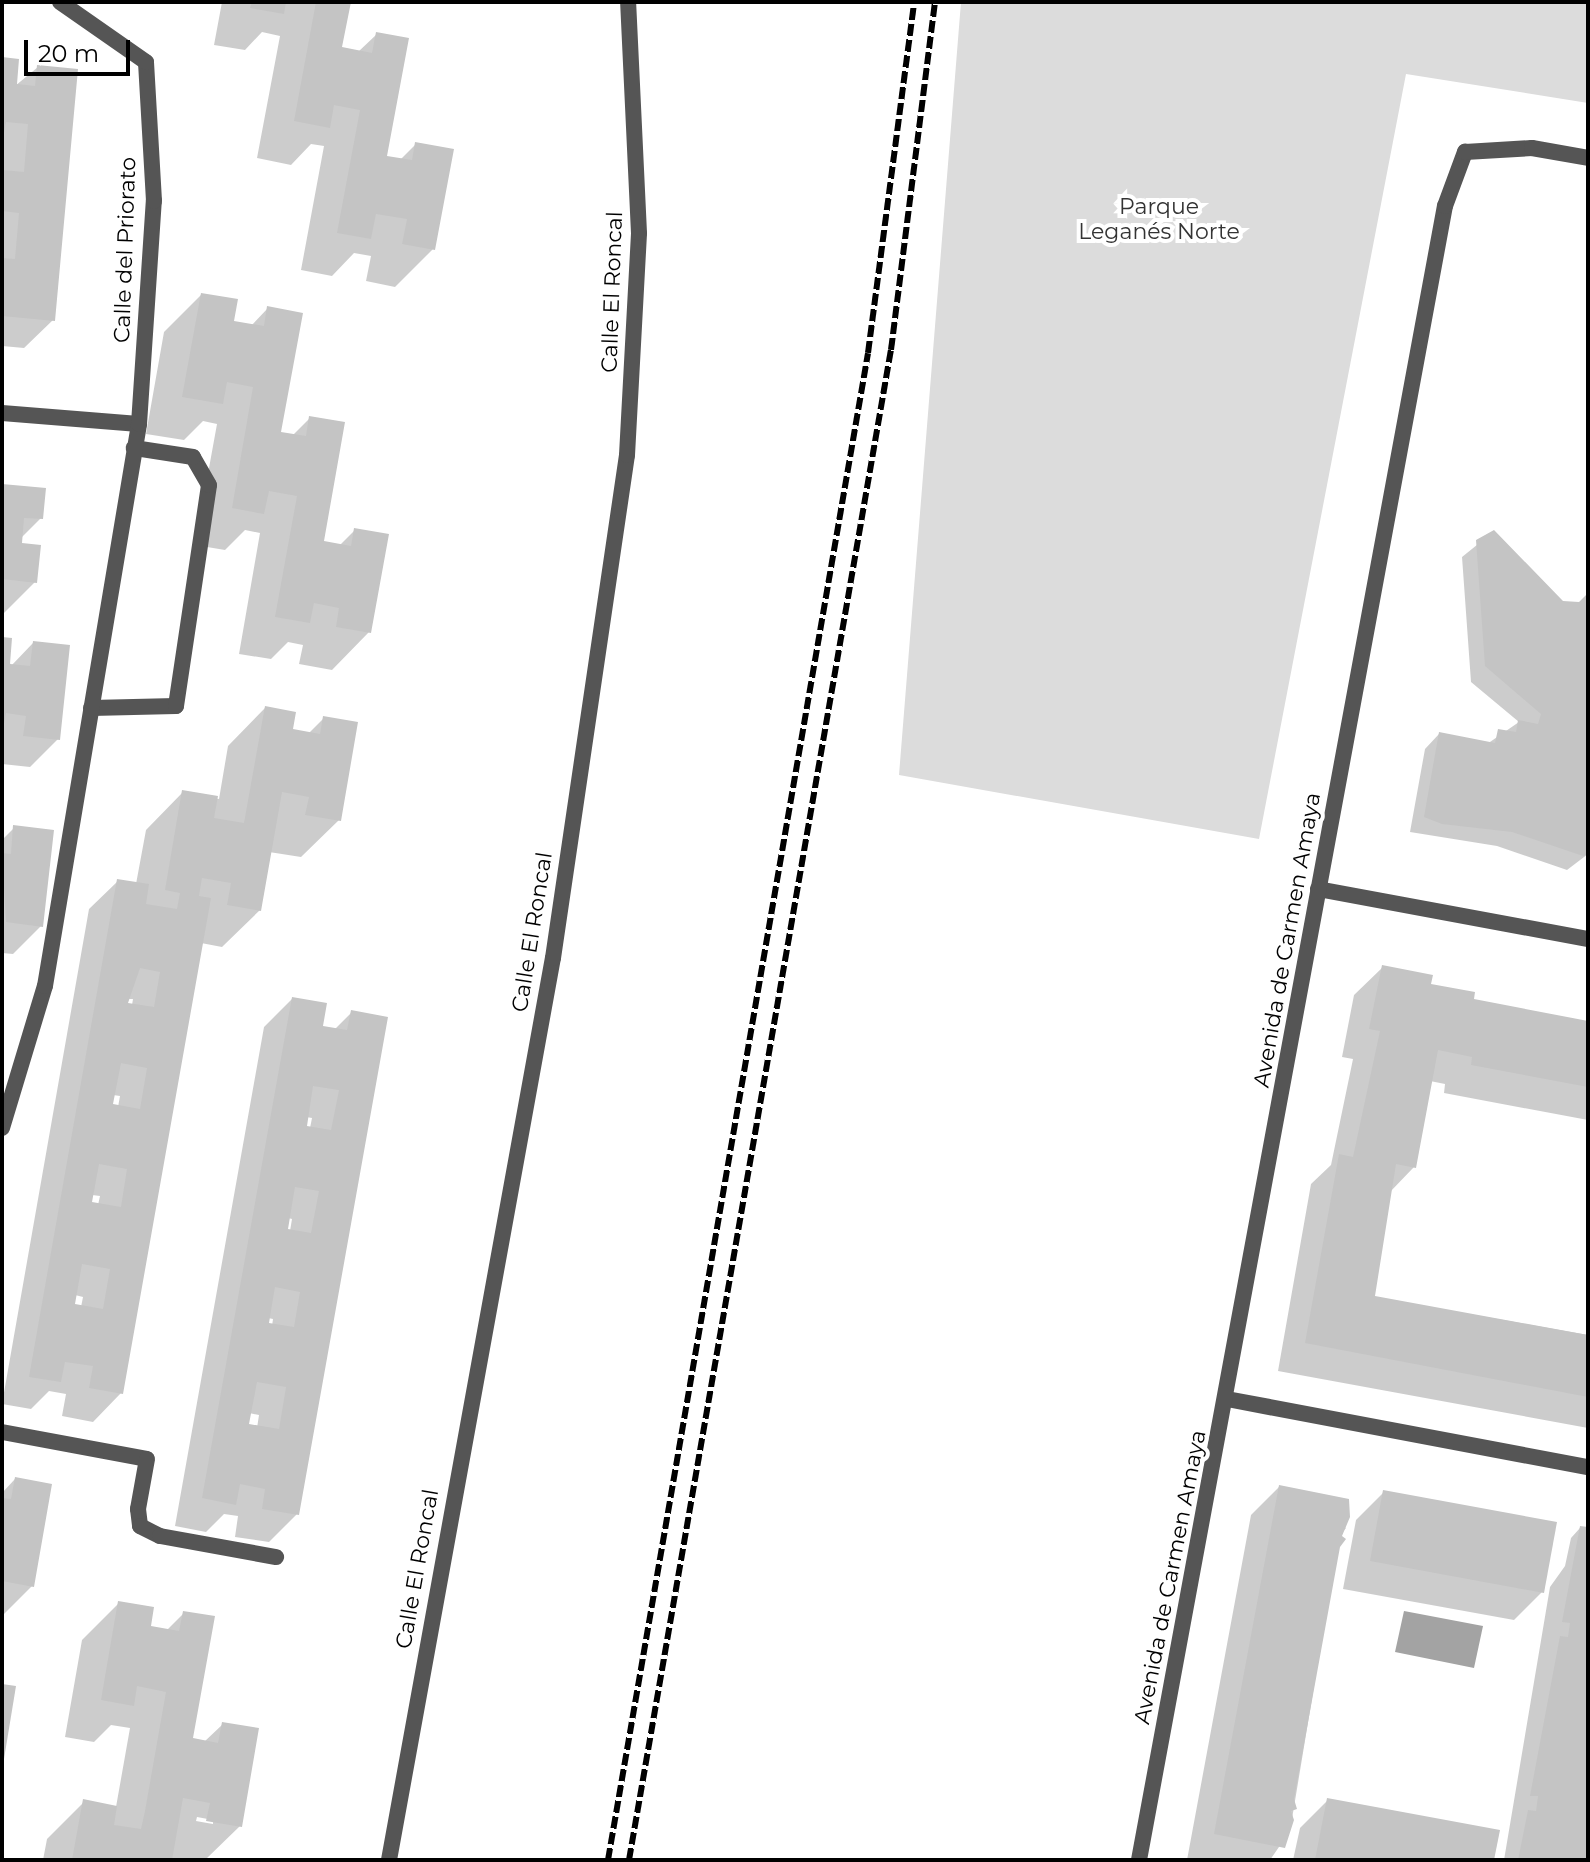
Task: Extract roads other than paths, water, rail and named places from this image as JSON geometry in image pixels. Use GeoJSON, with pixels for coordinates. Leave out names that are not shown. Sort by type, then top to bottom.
{"type":"FeatureCollection","features":[{"type":"Feature","properties":{"kind":"street","name":"Calle del Priorato"},"geometry":{"type":"LineString","coordinates":[[2,1128],[45,986],[139,424],[154,201],[146,62],[60,2]]}},
{"type":"Feature","properties":{"kind":"street","name":"Calle El Roncal"},"geometry":{"type":"LineString","coordinates":[[389,1860],[553,958],[627,455],[639,233],[628,2]]}},
{"type":"Feature","properties":{"kind":"street","name":"Avenida de Carmen Amaya"},"geometry":{"type":"LineString","coordinates":[[1139,1860],[1227,1399],[1445,206],[1465,152],[1532,148],[1588,158]]}},
{"type":"Feature","properties":{"kind":"street"},"geometry":{"type":"LineString","coordinates":[[2,413],[139,424]]}},
{"type":"Feature","properties":{"kind":"street"},"geometry":{"type":"LineString","coordinates":[[91,708],[176,706],[209,485],[193,457],[134,448]]}},
{"type":"Feature","properties":{"kind":"street"},"geometry":{"type":"LineString","coordinates":[[1318,889],[1588,939]]}},
{"type":"Feature","properties":{"kind":"street"},"geometry":{"type":"LineString","coordinates":[[1227,1399],[1588,1467]]}},
{"type":"Feature","properties":{"kind":"street"},"geometry":{"type":"LineString","coordinates":[[2,1432],[147,1459],[140,1526],[160,1536],[276,1557]]}},
{"type":"Feature","properties":{"kind":"railway"},"geometry":{"type":"LineString","coordinates":[[608,1860],[868,353],[914,2]]}},
{"type":"Feature","properties":{"kind":"railway"},"geometry":{"type":"LineString","coordinates":[[629,1860],[891,350],[935,2]]}},
{"type":"Feature","properties":{"kind":"park label","name":"Parque Leganés Norte"},"geometry":{"type":"Point","coordinates":[1159,218]}}]}
